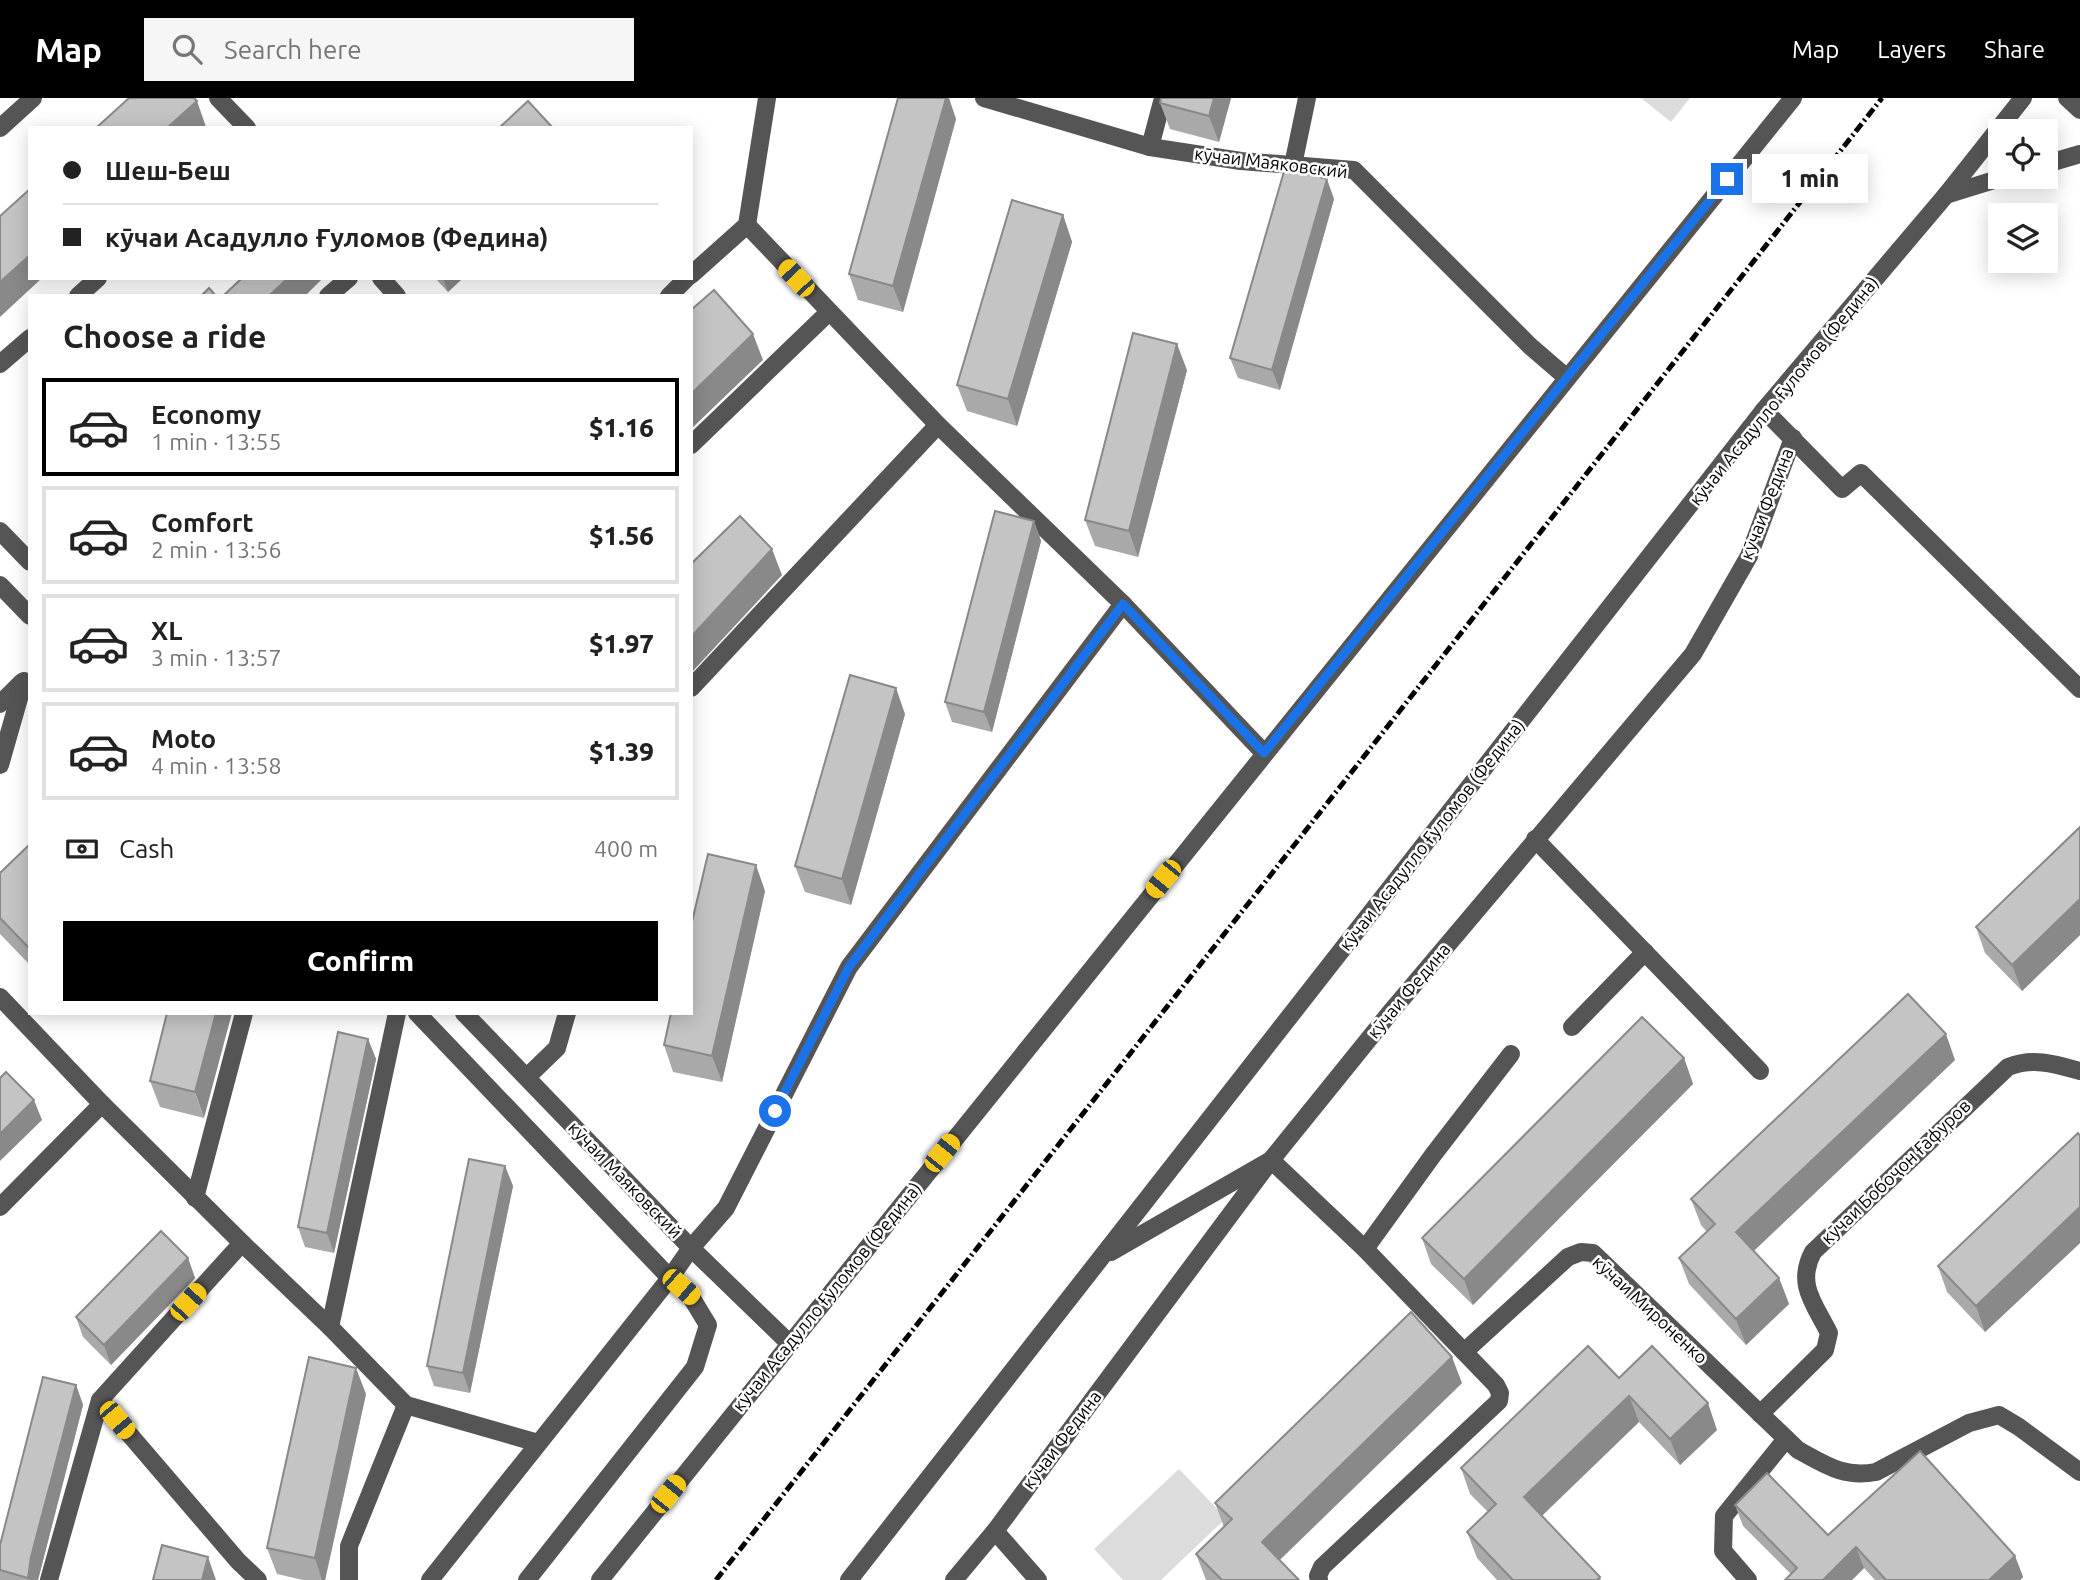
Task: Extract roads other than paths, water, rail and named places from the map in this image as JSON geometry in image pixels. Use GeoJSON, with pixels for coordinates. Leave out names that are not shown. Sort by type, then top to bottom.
{"type":"FeatureCollection","features":[{"type":"Feature","properties":{"kind":"street"},"geometry":{"type":"LineString","coordinates":[[0,128],[33,98]]}},
{"type":"Feature","properties":{"kind":"street"},"geometry":{"type":"LineString","coordinates":[[218,98],[245,126]]}},
{"type":"Feature","properties":{"kind":"street"},"geometry":{"type":"LineString","coordinates":[[693,273],[747,225],[767,98]]}},
{"type":"Feature","properties":{"kind":"street","name":"кӯчаи Маяковский"},"geometry":{"type":"LineString","coordinates":[[984,98],[1150,147],[1241,161],[1354,170],[1530,346],[1566,377]]}},
{"type":"Feature","properties":{"kind":"street"},"geometry":{"type":"LineString","coordinates":[[1150,147],[1163,98]]}},
{"type":"Feature","properties":{"kind":"street"},"geometry":{"type":"LineString","coordinates":[[1293,165],[1307,98]]}},
{"type":"Feature","properties":{"kind":"street","name":"кӯчаи Асадулло Ғуломов (Федина)"},"geometry":{"type":"LineString","coordinates":[[600,1580],[1793,98]]}},
{"type":"Feature","properties":{"kind":"street","name":"кӯчаи Асадулло Ғуломов (Федина)"},"geometry":{"type":"LineString","coordinates":[[849,1580],[1764,410],[1946,195],[2023,98]]}},
{"type":"Feature","properties":{"kind":"street"},"geometry":{"type":"LineString","coordinates":[[2067,98],[2080,110]]}},
{"type":"Feature","properties":{"kind":"street"},"geometry":{"type":"LineString","coordinates":[[2058,160],[2080,154]]}},
{"type":"Feature","properties":{"kind":"street"},"geometry":{"type":"LineString","coordinates":[[1946,195],[1988,182]]}},
{"type":"Feature","properties":{"kind":"street"},"geometry":{"type":"LineString","coordinates":[[747,225],[938,425],[1123,604],[1264,753]]}},
{"type":"Feature","properties":{"kind":"street"},"geometry":{"type":"LineString","coordinates":[[80,294],[96,280]]}},
{"type":"Feature","properties":{"kind":"street"},"geometry":{"type":"LineString","coordinates":[[330,294],[347,280]]}},
{"type":"Feature","properties":{"kind":"street"},"geometry":{"type":"LineString","coordinates":[[383,280],[395,294]]}},
{"type":"Feature","properties":{"kind":"street"},"geometry":{"type":"LineString","coordinates":[[671,294],[685,280]]}},
{"type":"Feature","properties":{"kind":"street"},"geometry":{"type":"LineString","coordinates":[[693,443],[830,312]]}},
{"type":"Feature","properties":{"kind":"street"},"geometry":{"type":"LineString","coordinates":[[0,364],[28,340]]}},
{"type":"Feature","properties":{"kind":"street"},"geometry":{"type":"LineString","coordinates":[[1764,410],[1842,489],[1861,473],[2080,690]]}},
{"type":"Feature","properties":{"kind":"street"},"geometry":{"type":"LineString","coordinates":[[693,686],[938,425]]}},
{"type":"Feature","properties":{"kind":"street","name":"кӯчаи Федина"},"geometry":{"type":"LineString","coordinates":[[954,1580],[995,1531],[1271,1160],[1535,839],[1693,654],[1749,556],[1793,438]]}},
{"type":"Feature","properties":{"kind":"street"},"geometry":{"type":"LineString","coordinates":[[0,531],[27,555]]}},
{"type":"Feature","properties":{"kind":"street"},"geometry":{"type":"LineString","coordinates":[[0,585],[28,614]]}},
{"type":"Feature","properties":{"kind":"street"},"geometry":{"type":"LineString","coordinates":[[430,1580],[691,1248],[726,1208],[849,967],[1123,604]]}},
{"type":"Feature","properties":{"kind":"street"},"geometry":{"type":"LineString","coordinates":[[0,704],[27,678]]}},
{"type":"Feature","properties":{"kind":"street"},"geometry":{"type":"LineString","coordinates":[[0,765],[27,678]]}},
{"type":"Feature","properties":{"kind":"street"},"geometry":{"type":"LineString","coordinates":[[1535,839],[1760,1071]]}},
{"type":"Feature","properties":{"kind":"street"},"geometry":{"type":"LineString","coordinates":[[1572,1027],[1645,952]]}},
{"type":"Feature","properties":{"kind":"street"},"geometry":{"type":"LineString","coordinates":[[0,997],[195,1198],[330,1327],[406,1405],[538,1443]]}},
{"type":"Feature","properties":{"kind":"street"},"geometry":{"type":"LineString","coordinates":[[195,1198],[243,1015]]}},
{"type":"Feature","properties":{"kind":"street"},"geometry":{"type":"LineString","coordinates":[[330,1327],[397,1015]]}},
{"type":"Feature","properties":{"kind":"street"},"geometry":{"type":"LineString","coordinates":[[419,1015],[691,1297],[708,1325],[695,1367],[527,1580]]}},
{"type":"Feature","properties":{"kind":"street","name":"кӯчаи Маяковский"},"geometry":{"type":"LineString","coordinates":[[466,1015],[691,1248],[789,1343]]}},
{"type":"Feature","properties":{"kind":"street"},"geometry":{"type":"LineString","coordinates":[[527,1077],[558,1048],[566,1015]]}},
{"type":"Feature","properties":{"kind":"street"},"geometry":{"type":"LineString","coordinates":[[1365,1249],[1511,1054]]}},
{"type":"Feature","properties":{"kind":"street","name":"кӯчаи Бобоҷон Ғафуров"},"geometry":{"type":"LineString","coordinates":[[1760,1414],[1825,1350],[1829,1333],[1806,1287],[1805,1266],[1813,1252],[2007,1067],[2021,1061],[2043,1061],[2080,1071]]}},
{"type":"Feature","properties":{"kind":"street"},"geometry":{"type":"LineString","coordinates":[[0,1207],[102,1104]]}},
{"type":"Feature","properties":{"kind":"street"},"geometry":{"type":"LineString","coordinates":[[1102,1257],[1271,1160],[1365,1249],[1496,1385],[1500,1392],[1499,1401],[1322,1567],[1319,1580]]}},
{"type":"Feature","properties":{"kind":"street"},"geometry":{"type":"LineString","coordinates":[[49,1580],[100,1400],[242,1243]]}},
{"type":"Feature","properties":{"kind":"street","name":"кӯчаи Мироненко"},"geometry":{"type":"LineString","coordinates":[[1464,1352],[1568,1257],[1581,1252],[1593,1254],[1792,1445],[1838,1471],[1859,1475],[1876,1472],[1969,1423],[1999,1415],[2080,1472]]}},
{"type":"Feature","properties":{"kind":"street"},"geometry":{"type":"LineString","coordinates":[[100,1400],[238,1562],[258,1580]]}},
{"type":"Feature","properties":{"kind":"street"},"geometry":{"type":"LineString","coordinates":[[349,1580],[349,1546],[406,1405]]}},
{"type":"Feature","properties":{"kind":"street"},"geometry":{"type":"LineString","coordinates":[[1748,1580],[1723,1551],[1724,1516],[1792,1445]]}},
{"type":"Feature","properties":{"kind":"street"},"geometry":{"type":"LineString","coordinates":[[995,1531],[1038,1580]]}},
{"type":"Feature","properties":{"kind":"railway"},"geometry":{"type":"LineString","coordinates":[[716,1580],[1882,98]]}}]}
